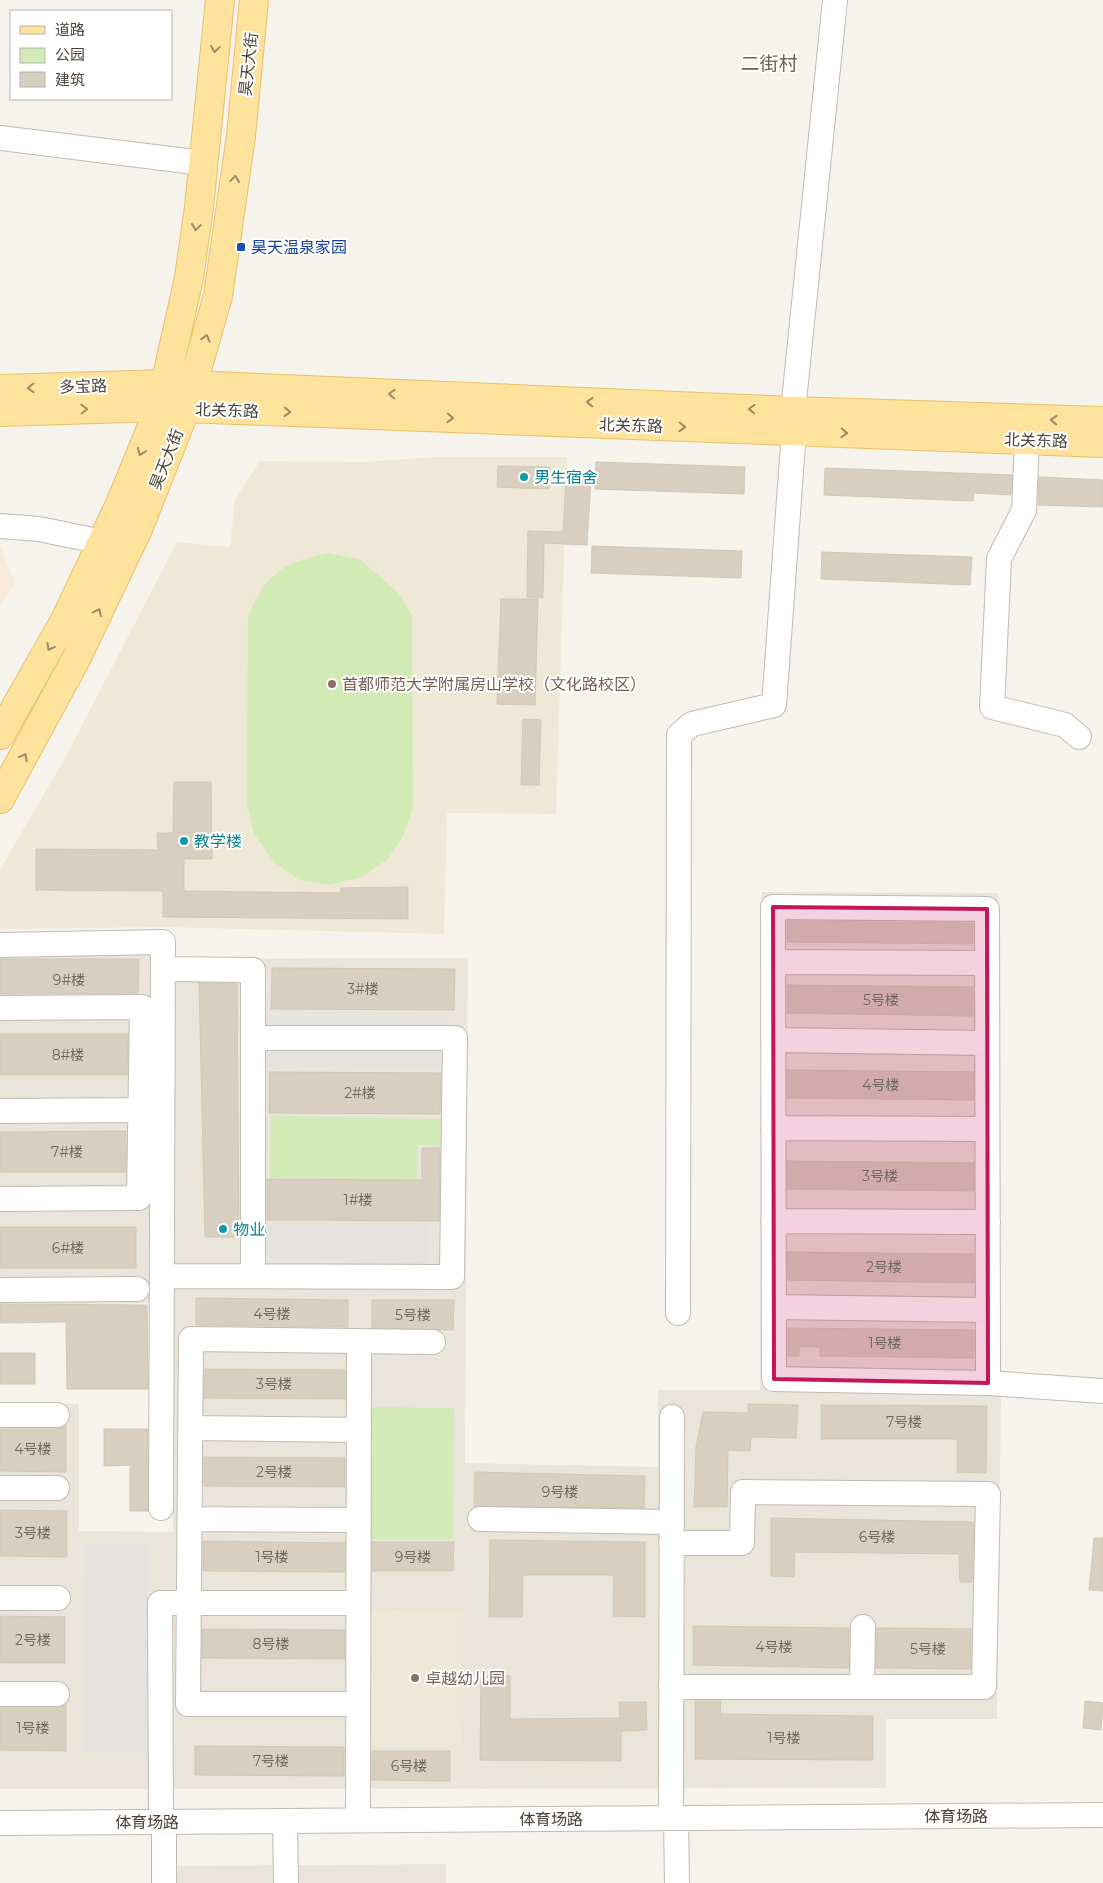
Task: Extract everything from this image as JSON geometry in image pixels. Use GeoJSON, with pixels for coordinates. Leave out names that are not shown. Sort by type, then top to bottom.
{"type":"FeatureCollection","features":[{"type":"Feature","properties":{"kind":"main road","name":"昊天大街"},"geometry":{"type":"LineString","coordinates":[[0,799],[76,659],[138,529],[176,396],[204,163],[220,0]]}},
{"type":"Feature","properties":{"kind":"main road","name":"昊天大街"},"geometry":{"type":"LineString","coordinates":[[0,735],[66,618],[176,396],[218,296],[241,136],[254,0]]}},
{"type":"Feature","properties":{"kind":"main road","name":"多宝路"},"geometry":{"type":"LineString","coordinates":[[0,389],[176,396]]}},
{"type":"Feature","properties":{"kind":"main road","name":"多宝路"},"geometry":{"type":"LineString","coordinates":[[0,412],[176,396]]}},
{"type":"Feature","properties":{"kind":"main road","name":"北关东路"},"geometry":{"type":"LineString","coordinates":[[176,396],[794,421],[1103,421]]}},
{"type":"Feature","properties":{"kind":"main road","name":"北关东路"},"geometry":{"type":"LineString","coordinates":[[794,421],[1027,440],[1103,443]]}},
{"type":"Feature","properties":{"kind":"street"},"geometry":{"type":"LineString","coordinates":[[678,1313],[679,735],[692,724],[774,705],[794,421],[835,0]]}},
{"type":"Feature","properties":{"kind":"street"},"geometry":{"type":"LineString","coordinates":[[0,138],[204,163]]}},
{"type":"Feature","properties":{"kind":"street"},"geometry":{"type":"LineString","coordinates":[[1027,440],[1024,510],[999,559],[992,707],[1065,725],[1079,737]]}},
{"type":"Feature","properties":{"kind":"street"},"geometry":{"type":"LineString","coordinates":[[0,526],[39,529],[102,542]]}},
{"type":"Feature","properties":{"kind":"street"},"geometry":{"type":"LineString","coordinates":[[988,1383],[987,909],[772,907],[774,1379],[988,1383],[1103,1391]]}},
{"type":"Feature","properties":{"kind":"street"},"geometry":{"type":"LineString","coordinates":[[0,945],[163,942],[161,1508]]}},
{"type":"Feature","properties":{"kind":"street"},"geometry":{"type":"LineString","coordinates":[[773,962],[987,963]]}},
{"type":"Feature","properties":{"kind":"street"},"geometry":{"type":"LineString","coordinates":[[163,969],[253,970],[253,1276]]}},
{"type":"Feature","properties":{"kind":"street"},"geometry":{"type":"LineString","coordinates":[[0,1008],[142,1007],[139,1198],[0,1199]]}},
{"type":"Feature","properties":{"kind":"street"},"geometry":{"type":"LineString","coordinates":[[162,1276],[452,1277],[455,1038],[253,1038]]}},
{"type":"Feature","properties":{"kind":"street"},"geometry":{"type":"LineString","coordinates":[[773,1040],[987,1043]]}},
{"type":"Feature","properties":{"kind":"street"},"geometry":{"type":"LineString","coordinates":[[0,1111],[140,1110]]}},
{"type":"Feature","properties":{"kind":"street"},"geometry":{"type":"LineString","coordinates":[[773,1128],[987,1129]]}},
{"type":"Feature","properties":{"kind":"street"},"geometry":{"type":"LineString","coordinates":[[773,1221],[988,1222]]}},
{"type":"Feature","properties":{"kind":"street"},"geometry":{"type":"LineString","coordinates":[[0,1290],[137,1289]]}},
{"type":"Feature","properties":{"kind":"street"},"geometry":{"type":"LineString","coordinates":[[774,1307],[988,1310]]}},
{"type":"Feature","properties":{"kind":"street"},"geometry":{"type":"LineString","coordinates":[[358,1704],[188,1704],[191,1340],[433,1342]]}},
{"type":"Feature","properties":{"kind":"street"},"geometry":{"type":"LineString","coordinates":[[358,1820],[359,1342]]}},
{"type":"Feature","properties":{"kind":"street"},"geometry":{"type":"LineString","coordinates":[[0,1415],[57,1415]]}},
{"type":"Feature","properties":{"kind":"street"},"geometry":{"type":"LineString","coordinates":[[672,1417],[671,1687],[677,1883]]}},
{"type":"Feature","properties":{"kind":"street"},"geometry":{"type":"LineString","coordinates":[[190,1428],[359,1430]]}},
{"type":"Feature","properties":{"kind":"street"},"geometry":{"type":"LineString","coordinates":[[0,1488],[57,1488]]}},
{"type":"Feature","properties":{"kind":"street"},"geometry":{"type":"LineString","coordinates":[[480,1519],[671,1532],[742,1543],[743,1492],[988,1494],[984,1687],[671,1687]]}},
{"type":"Feature","properties":{"kind":"street"},"geometry":{"type":"LineString","coordinates":[[190,1519],[359,1520]]}},
{"type":"Feature","properties":{"kind":"street"},"geometry":{"type":"LineString","coordinates":[[0,1598],[58,1598]]}},
{"type":"Feature","properties":{"kind":"street"},"geometry":{"type":"LineString","coordinates":[[164,1883],[160,1603],[358,1603]]}},
{"type":"Feature","properties":{"kind":"street"},"geometry":{"type":"LineString","coordinates":[[862,1687],[863,1628]]}},
{"type":"Feature","properties":{"kind":"street"},"geometry":{"type":"LineString","coordinates":[[0,1694],[57,1694]]}},
{"type":"Feature","properties":{"kind":"street","name":"体育场路"},"geometry":{"type":"LineString","coordinates":[[0,1823],[1103,1815]]}},
{"type":"Feature","properties":{"kind":"street"},"geometry":{"type":"LineString","coordinates":[[285,1821],[286,1883]]}},
{"type":"Feature","properties":{"kind":"highlighted area"},"geometry":{"type":"Polygon","coordinates":[[[773,907],[987,909],[988,1383],[774,1379],[773,907]]]}},
{"type":"Feature","properties":{"kind":"shaded area","name":"首都师范大学附属房山学校（文化路校区）"},"geometry":{"type":"Polygon","coordinates":[[[436,457],[567,457],[556,814],[447,813],[444,934],[162,927],[0,929],[0,870],[65,758],[177,542],[230,547],[235,499],[260,461],[362,462],[436,457]]]}},
{"type":"Feature","properties":{"kind":"shaded area"},"geometry":{"type":"Polygon","coordinates":[[[0,543],[14,583],[0,606],[0,543]]]}},
{"type":"Feature","properties":{"kind":"shaded area"},"geometry":{"type":"Polygon","coordinates":[[[762,892],[998,893],[1001,1391],[997,1719],[886,1719],[886,1788],[0,1789],[0,1404],[79,1404],[79,1531],[173,1532],[175,959],[468,958],[465,1463],[658,1467],[658,1390],[760,1390],[762,892]],[[368,1611],[462,1745],[463,1612],[368,1611]]]}},
{"type":"Feature","properties":{"kind":"shaded area"},"geometry":{"type":"Polygon","coordinates":[[[0,954],[158,954],[157,1303],[0,1305],[0,954]]]}},
{"type":"Feature","properties":{"kind":"shaded area"},"geometry":{"type":"Polygon","coordinates":[[[269,1016],[447,1017],[446,1067],[269,1067],[269,1016]]]}},
{"type":"Feature","properties":{"kind":"shaded area"},"geometry":{"type":"Polygon","coordinates":[[[268,1222],[429,1222],[429,1272],[268,1272],[268,1222]]]}},
{"type":"Feature","properties":{"kind":"shaded area"},"geometry":{"type":"Polygon","coordinates":[[[86,1543],[148,1544],[147,1753],[85,1752],[86,1543]]]}},
{"type":"Feature","properties":{"kind":"shaded area","name":"卓越幼儿园"},"geometry":{"type":"Polygon","coordinates":[[[368,1611],[463,1612],[462,1745],[367,1744],[368,1611]]]}},
{"type":"Feature","properties":{"kind":"shaded area"},"geometry":{"type":"Polygon","coordinates":[[[446,1864],[446,1883],[174,1883],[174,1866],[446,1864]]]}},
{"type":"Feature","properties":{"kind":"green space"},"geometry":{"type":"Polygon","coordinates":[[[329,553],[361,560],[398,593],[412,615],[413,807],[404,834],[388,859],[362,877],[330,885],[299,880],[274,862],[254,834],[247,805],[248,616],[262,589],[278,572],[300,561],[329,553]]]}},
{"type":"Feature","properties":{"kind":"green space"},"geometry":{"type":"Polygon","coordinates":[[[271,1116],[449,1119],[449,1146],[418,1145],[417,1179],[270,1178],[271,1116]]]}},
{"type":"Feature","properties":{"kind":"green space"},"geometry":{"type":"Polygon","coordinates":[[[371,1407],[454,1408],[453,1539],[371,1539],[371,1407]]]}},
{"type":"Feature","properties":{"kind":"building"},"geometry":{"type":"Polygon","coordinates":[[[596,462],[745,467],[744,494],[595,489],[596,462]]]}},
{"type":"Feature","properties":{"kind":"building","name":"男生宿舍"},"geometry":{"type":"Polygon","coordinates":[[[498,466],[550,467],[549,489],[497,487],[498,466]]]}},
{"type":"Feature","properties":{"kind":"building"},"geometry":{"type":"Polygon","coordinates":[[[825,468],[1012,475],[1011,495],[974,493],[973,501],[824,495],[825,468]]]}},
{"type":"Feature","properties":{"kind":"building"},"geometry":{"type":"Polygon","coordinates":[[[1039,477],[1103,480],[1103,507],[1038,505],[1039,477]]]}},
{"type":"Feature","properties":{"kind":"building"},"geometry":{"type":"Polygon","coordinates":[[[566,479],[591,480],[587,545],[544,543],[543,598],[527,597],[528,531],[563,532],[566,479]]]}},
{"type":"Feature","properties":{"kind":"building"},"geometry":{"type":"Polygon","coordinates":[[[592,546],[742,551],[741,578],[591,573],[592,546]]]}},
{"type":"Feature","properties":{"kind":"building"},"geometry":{"type":"Polygon","coordinates":[[[822,552],[972,557],[970,585],[821,579],[822,552]]]}},
{"type":"Feature","properties":{"kind":"building"},"geometry":{"type":"Polygon","coordinates":[[[501,599],[538,599],[535,705],[497,704],[501,599]]]}},
{"type":"Feature","properties":{"kind":"building"},"geometry":{"type":"Polygon","coordinates":[[[523,719],[541,720],[539,785],[521,785],[523,719]]]}},
{"type":"Feature","properties":{"kind":"building"},"geometry":{"type":"Polygon","coordinates":[[[174,782],[211,782],[212,859],[184,859],[184,891],[341,893],[341,888],[408,887],[408,919],[163,917],[163,891],[36,890],[36,849],[158,850],[157,833],[173,833],[174,782]]]}},
{"type":"Feature","properties":{"kind":"building"},"geometry":{"type":"Polygon","coordinates":[[[787,921],[973,923],[973,944],[787,942],[787,921]]]}},
{"type":"Feature","properties":{"kind":"building"},"geometry":{"type":"Polygon","coordinates":[[[0,959],[139,959],[138,993],[0,994],[0,959]]]}},
{"type":"Feature","properties":{"kind":"building"},"geometry":{"type":"Polygon","coordinates":[[[272,968],[455,969],[454,1010],[271,1009],[272,968]]]}},
{"type":"Feature","properties":{"kind":"building"},"geometry":{"type":"Polygon","coordinates":[[[199,983],[237,984],[239,1237],[205,1237],[199,983]]]}},
{"type":"Feature","properties":{"kind":"building"},"geometry":{"type":"Polygon","coordinates":[[[787,985],[973,987],[973,1016],[787,1013],[787,985]]]}},
{"type":"Feature","properties":{"kind":"building"},"geometry":{"type":"Polygon","coordinates":[[[0,1034],[128,1034],[127,1075],[0,1075],[0,1034]]]}},
{"type":"Feature","properties":{"kind":"building"},"geometry":{"type":"Polygon","coordinates":[[[787,1070],[974,1072],[974,1100],[787,1098],[787,1070]]]}},
{"type":"Feature","properties":{"kind":"building"},"geometry":{"type":"Polygon","coordinates":[[[269,1072],[441,1073],[440,1114],[269,1113],[269,1072]]]}},
{"type":"Feature","properties":{"kind":"building"},"geometry":{"type":"Polygon","coordinates":[[[126,1131],[126,1172],[0,1172],[0,1132],[126,1131]]]}},
{"type":"Feature","properties":{"kind":"building"},"geometry":{"type":"Polygon","coordinates":[[[422,1148],[440,1148],[439,1221],[267,1220],[267,1179],[422,1180],[422,1148]]]}},
{"type":"Feature","properties":{"kind":"building"},"geometry":{"type":"Polygon","coordinates":[[[787,1161],[974,1163],[974,1191],[787,1189],[787,1161]]]}},
{"type":"Feature","properties":{"kind":"building"},"geometry":{"type":"Polygon","coordinates":[[[0,1227],[136,1227],[136,1268],[0,1268],[0,1227]]]}},
{"type":"Feature","properties":{"kind":"building"},"geometry":{"type":"Polygon","coordinates":[[[787,1252],[974,1254],[974,1283],[788,1280],[787,1252]]]}},
{"type":"Feature","properties":{"kind":"building"},"geometry":{"type":"Polygon","coordinates":[[[196,1298],[348,1300],[348,1327],[196,1325],[196,1298]]]}},
{"type":"Feature","properties":{"kind":"building"},"geometry":{"type":"Polygon","coordinates":[[[372,1300],[454,1300],[453,1330],[372,1328],[372,1300]]]}},
{"type":"Feature","properties":{"kind":"building"},"geometry":{"type":"Polygon","coordinates":[[[0,1304],[147,1305],[148,1389],[67,1389],[66,1322],[0,1323],[0,1304]]]}},
{"type":"Feature","properties":{"kind":"building"},"geometry":{"type":"Polygon","coordinates":[[[788,1328],[974,1330],[974,1358],[820,1356],[820,1347],[799,1347],[799,1356],[788,1356],[788,1328]]]}},
{"type":"Feature","properties":{"kind":"building"},"geometry":{"type":"Polygon","coordinates":[[[0,1353],[35,1353],[35,1384],[0,1384],[0,1353]]]}},
{"type":"Feature","properties":{"kind":"building"},"geometry":{"type":"Polygon","coordinates":[[[205,1369],[345,1370],[345,1399],[204,1398],[205,1369]]]}},
{"type":"Feature","properties":{"kind":"building"},"geometry":{"type":"Polygon","coordinates":[[[748,1404],[798,1405],[796,1438],[751,1437],[750,1451],[728,1450],[727,1507],[694,1507],[696,1447],[703,1412],[748,1413],[748,1404]]]}},
{"type":"Feature","properties":{"kind":"building"},"geometry":{"type":"Polygon","coordinates":[[[821,1405],[987,1406],[986,1473],[957,1472],[957,1439],[821,1439],[821,1405]]]}},
{"type":"Feature","properties":{"kind":"building"},"geometry":{"type":"Polygon","coordinates":[[[66,1426],[66,1472],[0,1471],[0,1429],[57,1429],[66,1426]]]}},
{"type":"Feature","properties":{"kind":"building"},"geometry":{"type":"Polygon","coordinates":[[[104,1429],[148,1429],[148,1511],[130,1511],[130,1465],[104,1466],[104,1429]]]}},
{"type":"Feature","properties":{"kind":"building"},"geometry":{"type":"Polygon","coordinates":[[[204,1457],[345,1458],[345,1487],[204,1486],[204,1457]]]}},
{"type":"Feature","properties":{"kind":"building"},"geometry":{"type":"Polygon","coordinates":[[[475,1472],[645,1476],[644,1508],[474,1507],[475,1472]]]}},
{"type":"Feature","properties":{"kind":"building"},"geometry":{"type":"Polygon","coordinates":[[[0,1510],[67,1511],[67,1557],[0,1556],[0,1510]]]}},
{"type":"Feature","properties":{"kind":"building"},"geometry":{"type":"Polygon","coordinates":[[[771,1518],[974,1522],[972,1582],[960,1582],[959,1554],[795,1552],[794,1577],[771,1576],[771,1518]]]}},
{"type":"Feature","properties":{"kind":"building"},"geometry":{"type":"Polygon","coordinates":[[[1094,1538],[1103,1538],[1103,1591],[1089,1590],[1094,1538]]]}},
{"type":"Feature","properties":{"kind":"building"},"geometry":{"type":"Polygon","coordinates":[[[490,1540],[645,1542],[645,1617],[613,1616],[614,1575],[523,1575],[522,1617],[489,1617],[490,1540]]]}},
{"type":"Feature","properties":{"kind":"building"},"geometry":{"type":"Polygon","coordinates":[[[203,1541],[345,1543],[345,1572],[203,1571],[203,1541]]]}},
{"type":"Feature","properties":{"kind":"building"},"geometry":{"type":"Polygon","coordinates":[[[372,1542],[454,1542],[453,1571],[372,1571],[372,1542]]]}},
{"type":"Feature","properties":{"kind":"building"},"geometry":{"type":"Polygon","coordinates":[[[0,1616],[65,1617],[65,1663],[0,1663],[0,1616]]]}},
{"type":"Feature","properties":{"kind":"building"},"geometry":{"type":"Polygon","coordinates":[[[693,1626],[849,1628],[849,1668],[693,1665],[693,1626]]]}},
{"type":"Feature","properties":{"kind":"building"},"geometry":{"type":"Polygon","coordinates":[[[877,1628],[971,1629],[971,1669],[876,1668],[877,1628]]]}},
{"type":"Feature","properties":{"kind":"building"},"geometry":{"type":"Polygon","coordinates":[[[202,1629],[345,1630],[345,1659],[202,1658],[202,1629]]]}},
{"type":"Feature","properties":{"kind":"building"},"geometry":{"type":"Polygon","coordinates":[[[481,1676],[510,1676],[510,1719],[620,1718],[619,1702],[646,1702],[647,1730],[621,1731],[621,1761],[480,1760],[481,1676]]]}},
{"type":"Feature","properties":{"kind":"building"},"geometry":{"type":"Polygon","coordinates":[[[695,1701],[721,1701],[720,1714],[873,1716],[873,1760],[695,1759],[695,1701]]]}},
{"type":"Feature","properties":{"kind":"building"},"geometry":{"type":"Polygon","coordinates":[[[1085,1701],[1103,1703],[1101,1730],[1083,1728],[1085,1701]]]}},
{"type":"Feature","properties":{"kind":"building"},"geometry":{"type":"Polygon","coordinates":[[[66,1705],[66,1751],[0,1750],[0,1708],[57,1708],[66,1705]]]}},
{"type":"Feature","properties":{"kind":"building"},"geometry":{"type":"Polygon","coordinates":[[[195,1746],[344,1747],[344,1776],[195,1775],[195,1746]]]}},
{"type":"Feature","properties":{"kind":"building"},"geometry":{"type":"Polygon","coordinates":[[[372,1751],[450,1751],[450,1781],[372,1780],[372,1751]]]}},
{"type":"Feature","properties":{"kind":"place","name":"昊天温泉家园"},"geometry":{"type":"Point","coordinates":[241,247]}},
{"type":"Feature","properties":{"kind":"place","name":"男生宿舍"},"geometry":{"type":"Point","coordinates":[524,477]}},
{"type":"Feature","properties":{"kind":"place","name":"首都师范大学附属房山学校（文化路校区）"},"geometry":{"type":"Point","coordinates":[332,684]}},
{"type":"Feature","properties":{"kind":"place","name":"教学楼"},"geometry":{"type":"Point","coordinates":[184,841]}},
{"type":"Feature","properties":{"kind":"place","name":"物业"},"geometry":{"type":"Point","coordinates":[223,1229]}},
{"type":"Feature","properties":{"kind":"place","name":"卓越幼儿园"},"geometry":{"type":"Point","coordinates":[415,1678]}},
{"type":"Feature","properties":{"kind":"district","name":"二街村"},"geometry":{"type":"Point","coordinates":[769,63]}}]}
